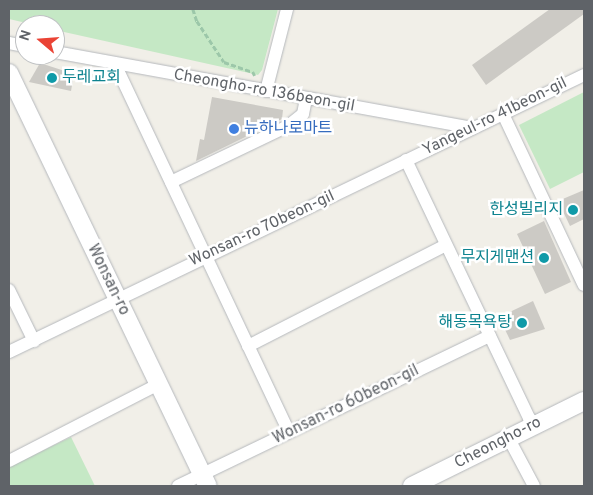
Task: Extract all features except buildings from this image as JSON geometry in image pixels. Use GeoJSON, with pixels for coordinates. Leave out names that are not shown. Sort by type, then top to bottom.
{"type":"FeatureCollection","features":[{"type":"Feature","properties":{"kind":"street"},"geometry":{"type":"LineString","coordinates":[[263,90],[288,9]]}},
{"type":"Feature","properties":{"kind":"street","name":"Cheongho-ro 136beon-gil"},"geometry":{"type":"LineString","coordinates":[[65,54],[472,128]]}},
{"type":"Feature","properties":{"kind":"street"},"geometry":{"type":"LineString","coordinates":[[115,64],[289,432]]}},
{"type":"Feature","properties":{"kind":"street","name":"Wonsan-ro"},"geometry":{"type":"LineString","coordinates":[[9,73],[205,480]]}},
{"type":"Feature","properties":{"kind":"street","name":"Yangeul-ro 41beon-gil"},"geometry":{"type":"LineString","coordinates":[[406,160],[584,75]]}},
{"type":"Feature","properties":{"kind":"street"},"geometry":{"type":"LineString","coordinates":[[171,182],[288,126],[303,114],[306,98]]}},
{"type":"Feature","properties":{"kind":"street"},"geometry":{"type":"LineString","coordinates":[[503,114],[584,285]]}},
{"type":"Feature","properties":{"kind":"street"},"geometry":{"type":"LineString","coordinates":[[406,160],[529,418],[536,424]]}},
{"type":"Feature","properties":{"kind":"street","name":"Wonsan-ro 70beon-gil"},"geometry":{"type":"LineString","coordinates":[[9,352],[117,298],[406,160]]}},
{"type":"Feature","properties":{"kind":"street"},"geometry":{"type":"LineString","coordinates":[[248,346],[446,245]]}},
{"type":"Feature","properties":{"kind":"street"},"geometry":{"type":"LineString","coordinates":[[9,290],[34,341]]}},
{"type":"Feature","properties":{"kind":"street","name":"Wonsan-ro 60beon-gil"},"geometry":{"type":"LineString","coordinates":[[178,486],[205,480],[289,432],[490,336]]}},
{"type":"Feature","properties":{"kind":"street"},"geometry":{"type":"LineString","coordinates":[[9,461],[159,384]]}},
{"type":"Feature","properties":{"kind":"street","name":"Cheongho-ro"},"geometry":{"type":"LineString","coordinates":[[412,486],[584,401]]}},
{"type":"Feature","properties":{"kind":"street"},"geometry":{"type":"LineString","coordinates":[[509,439],[534,486]]}},
{"type":"Feature","properties":{"kind":"path"},"geometry":{"type":"LineString","coordinates":[[193,9],[197,22],[224,62],[253,72],[263,90]]}},
{"type":"Feature","properties":{"kind":"green space"},"geometry":{"type":"Polygon","coordinates":[[[9,9],[278,9],[262,70],[258,75],[65,32],[65,15],[15,15],[15,20],[9,19],[9,9]]]}},
{"type":"Feature","properties":{"kind":"green space"},"geometry":{"type":"Polygon","coordinates":[[[584,92],[584,172],[550,189],[519,125],[584,92]]]}},
{"type":"Feature","properties":{"kind":"green space"},"geometry":{"type":"Polygon","coordinates":[[[71,437],[95,486],[9,486],[9,467],[71,437]]]}},
{"type":"Feature","properties":{"kind":"place","name":"두레교회"},"geometry":{"type":"Point","coordinates":[52,78]}},
{"type":"Feature","properties":{"kind":"place","name":"뉴하나로마트"},"geometry":{"type":"Point","coordinates":[234,129]}},
{"type":"Feature","properties":{"kind":"place","name":"한성빌리지"},"geometry":{"type":"Point","coordinates":[573,210]}},
{"type":"Feature","properties":{"kind":"place","name":"무지게맨션"},"geometry":{"type":"Point","coordinates":[544,258]}},
{"type":"Feature","properties":{"kind":"place","name":"해동목욕탕"},"geometry":{"type":"Point","coordinates":[522,323]}}]}
